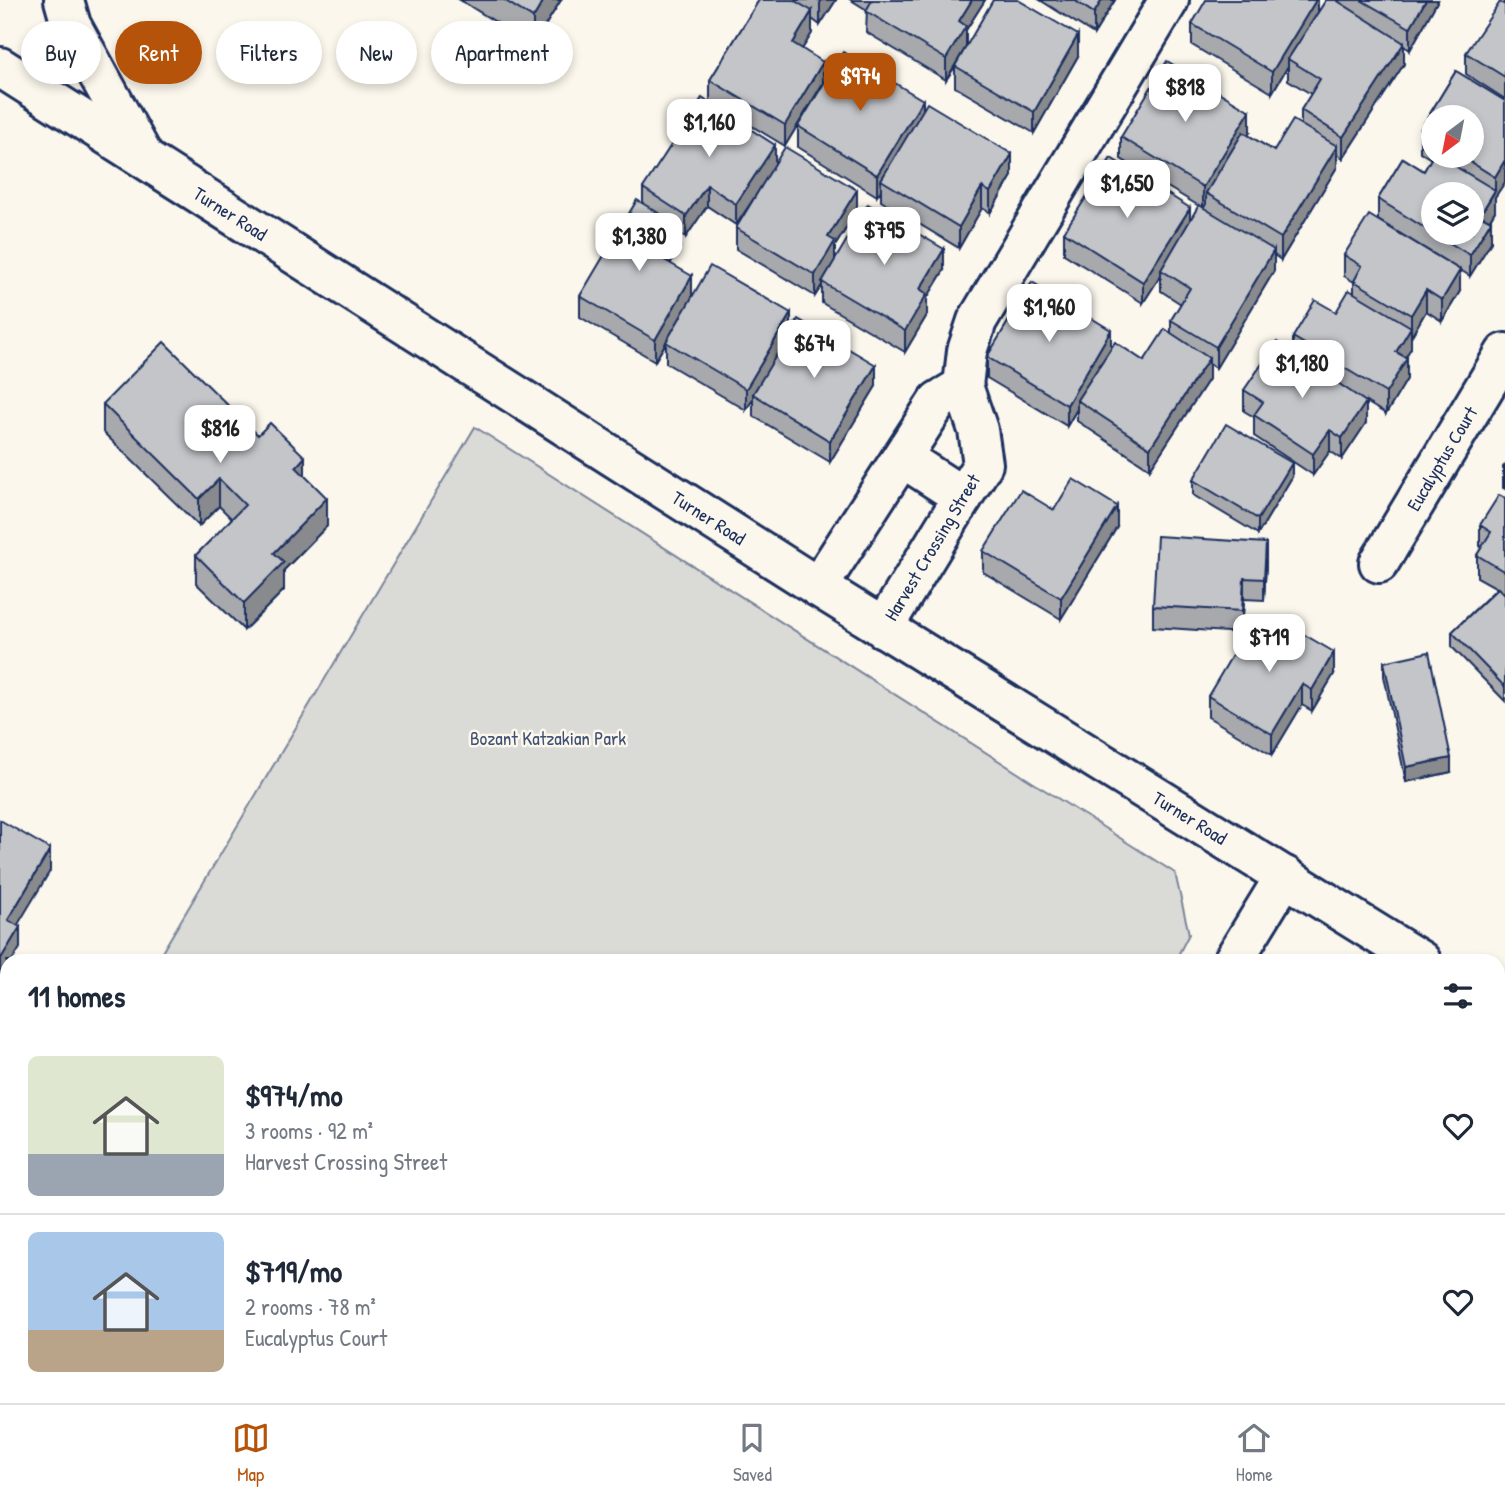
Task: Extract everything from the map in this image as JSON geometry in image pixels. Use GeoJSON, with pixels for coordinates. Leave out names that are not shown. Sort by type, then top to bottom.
{"type":"FeatureCollection","features":[{"type":"Feature","properties":{"kind":"main road"},"geometry":{"type":"LineString","coordinates":[[64,0],[71,25],[145,159]]}},
{"type":"Feature","properties":{"kind":"main road","name":"Harvest Crossing Street"},"geometry":{"type":"LineString","coordinates":[[884,628],[983,464],[978,430],[963,386],[967,351],[977,321],[1169,0]]}},
{"type":"Feature","properties":{"kind":"main road","name":"Turner Road"},"geometry":{"type":"LineString","coordinates":[[0,67],[818,587],[1410,954]]}},
{"type":"Feature","properties":{"kind":"main road","name":"Eucalyptus Court"},"geometry":{"type":"LineString","coordinates":[[1379,564],[1505,352]]}},
{"type":"Feature","properties":{"kind":"main road"},"geometry":{"type":"LineString","coordinates":[[818,587],[938,401],[963,386]]}},
{"type":"Feature","properties":{"kind":"main road"},"geometry":{"type":"LineString","coordinates":[[903,458],[963,497]]}},
{"type":"Feature","properties":{"kind":"main road"},"geometry":{"type":"LineString","coordinates":[[1237,954],[1285,876]]}},
{"type":"Feature","properties":{"kind":"green space","name":"Bozant Katzakian Park"},"geometry":{"type":"Polygon","coordinates":[[[475,427],[1175,873],[1189,934],[1179,954],[161,954],[475,427]]]}},
{"type":"Feature","properties":{"kind":"building"},"geometry":{"type":"Polygon","coordinates":[[[504,0],[544,0],[533,18],[504,0]]]}},
{"type":"Feature","properties":{"kind":"building"},"geometry":{"type":"Polygon","coordinates":[[[759,0],[793,0],[812,11],[793,43],[823,62],[785,125],[710,80],[759,0]]]}},
{"type":"Feature","properties":{"kind":"building"},"geometry":{"type":"Polygon","coordinates":[[[872,0],[972,0],[959,21],[966,26],[946,59],[866,11],[872,0]]]}},
{"type":"Feature","properties":{"kind":"building"},"geometry":{"type":"Polygon","coordinates":[[[993,0],[1018,0],[1078,35],[1034,112],[955,66],[993,0]]]}},
{"type":"Feature","properties":{"kind":"building"},"geometry":{"type":"Polygon","coordinates":[[[1074,0],[1102,0],[1094,13],[1074,0]]]}},
{"type":"Feature","properties":{"kind":"building"},"geometry":{"type":"Polygon","coordinates":[[[1206,0],[1316,0],[1272,72],[1192,24],[1206,0]]]}},
{"type":"Feature","properties":{"kind":"building"},"geometry":{"type":"Polygon","coordinates":[[[1326,0],[1336,0],[1404,43],[1343,137],[1301,110],[1320,79],[1288,59],[1326,0]]]}},
{"type":"Feature","properties":{"kind":"building"},"geometry":{"type":"Polygon","coordinates":[[[1361,0],[1426,0],[1410,28],[1361,0]]]}},
{"type":"Feature","properties":{"kind":"building"},"geometry":{"type":"Polygon","coordinates":[[[1500,2],[1505,5],[1505,77],[1466,53],[1500,2]]]}},
{"type":"Feature","properties":{"kind":"building"},"geometry":{"type":"Polygon","coordinates":[[[843,52],[923,100],[877,175],[798,126],[843,52]]]}},
{"type":"Feature","properties":{"kind":"building"},"geometry":{"type":"Polygon","coordinates":[[[1167,61],[1250,111],[1203,187],[1121,137],[1167,61]]]}},
{"type":"Feature","properties":{"kind":"building"},"geometry":{"type":"Polygon","coordinates":[[[1456,71],[1505,101],[1505,160],[1495,177],[1480,168],[1484,168],[1484,105],[1435,105],[1456,71]]]}},
{"type":"Feature","properties":{"kind":"building"},"geometry":{"type":"Polygon","coordinates":[[[702,98],[775,145],[736,204],[707,185],[686,216],[643,188],[702,98]]]}},
{"type":"Feature","properties":{"kind":"building"},"geometry":{"type":"Polygon","coordinates":[[[927,103],[1012,154],[990,192],[982,187],[959,227],[881,180],[927,103]]]}},
{"type":"Feature","properties":{"kind":"building"},"geometry":{"type":"Polygon","coordinates":[[[1293,120],[1337,146],[1281,238],[1206,193],[1243,132],[1274,151],[1293,120]]]}},
{"type":"Feature","properties":{"kind":"building"},"geometry":{"type":"Polygon","coordinates":[[[785,147],[857,190],[828,237],[835,241],[815,275],[736,228],[785,147]]]}},
{"type":"Feature","properties":{"kind":"building"},"geometry":{"type":"Polygon","coordinates":[[[1111,158],[1190,208],[1143,282],[1064,232],[1111,158]]]}},
{"type":"Feature","properties":{"kind":"building"},"geometry":{"type":"Polygon","coordinates":[[[1403,158],[1424,171],[1426,168],[1458,168],[1482,182],[1421,182],[1421,226],[1378,199],[1403,158]]]}},
{"type":"Feature","properties":{"kind":"building"},"geometry":{"type":"Polygon","coordinates":[[[1484,183],[1495,190],[1484,208],[1484,183]]]}},
{"type":"Feature","properties":{"kind":"building"},"geometry":{"type":"Polygon","coordinates":[[[637,200],[680,226],[661,258],[692,276],[655,340],[580,296],[637,200]]]}},
{"type":"Feature","properties":{"kind":"building"},"geometry":{"type":"Polygon","coordinates":[[[868,204],[944,249],[920,289],[927,294],[905,331],[822,282],[868,204]]]}},
{"type":"Feature","properties":{"kind":"building"},"geometry":{"type":"Polygon","coordinates":[[[1199,205],[1274,250],[1216,347],[1171,320],[1190,288],[1161,270],[1199,205]]]}},
{"type":"Feature","properties":{"kind":"building"},"geometry":{"type":"Polygon","coordinates":[[[1369,215],[1460,270],[1442,300],[1426,290],[1411,315],[1354,281],[1362,266],[1344,255],[1369,215]]]}},
{"type":"Feature","properties":{"kind":"building"},"geometry":{"type":"Polygon","coordinates":[[[1484,217],[1491,221],[1484,232],[1484,217]]]}},
{"type":"Feature","properties":{"kind":"building"},"geometry":{"type":"Polygon","coordinates":[[[1453,245],[1476,245],[1470,255],[1453,245]]]}},
{"type":"Feature","properties":{"kind":"building"},"geometry":{"type":"Polygon","coordinates":[[[710,266],[791,313],[746,389],[666,342],[710,266]]]}},
{"type":"Feature","properties":{"kind":"building"},"geometry":{"type":"Polygon","coordinates":[[[1032,282],[1111,330],[1067,405],[987,357],[1032,282]]]}},
{"type":"Feature","properties":{"kind":"building"},"geometry":{"type":"Polygon","coordinates":[[[1349,290],[1411,327],[1396,352],[1407,358],[1386,393],[1293,337],[1315,300],[1336,312],[1349,290]]]}},
{"type":"Feature","properties":{"kind":"building"},"geometry":{"type":"Polygon","coordinates":[[[798,319],[876,365],[830,441],[753,394],[798,319]]]}},
{"type":"Feature","properties":{"kind":"building"},"geometry":{"type":"Polygon","coordinates":[[[1165,329],[1209,358],[1150,448],[1077,400],[1115,342],[1144,361],[1165,329]]]}},
{"type":"Feature","properties":{"kind":"building"},"geometry":{"type":"Polygon","coordinates":[[[164,342],[258,435],[270,423],[305,457],[296,467],[327,498],[274,553],[284,562],[244,603],[196,555],[245,505],[219,479],[199,499],[103,404],[164,342]]]}},
{"type":"Feature","properties":{"kind":"building"},"geometry":{"type":"Polygon","coordinates":[[[1277,342],[1366,402],[1342,438],[1330,430],[1313,454],[1254,415],[1263,402],[1244,390],[1277,342]]]}},
{"type":"Feature","properties":{"kind":"building"},"geometry":{"type":"Polygon","coordinates":[[[1226,424],[1292,463],[1258,519],[1193,480],[1226,424]]]}},
{"type":"Feature","properties":{"kind":"building"},"geometry":{"type":"Polygon","coordinates":[[[1073,479],[1117,506],[1061,598],[983,551],[1021,490],[1054,510],[1073,479]]]}},
{"type":"Feature","properties":{"kind":"building"},"geometry":{"type":"Polygon","coordinates":[[[1499,495],[1505,498],[1505,572],[1477,555],[1491,532],[1480,525],[1499,495]]]}},
{"type":"Feature","properties":{"kind":"building"},"geometry":{"type":"Polygon","coordinates":[[[1157,536],[1266,543],[1264,579],[1244,578],[1242,611],[1153,606],[1157,536]]]}},
{"type":"Feature","properties":{"kind":"building"},"geometry":{"type":"Polygon","coordinates":[[[1498,588],[1505,595],[1505,687],[1452,632],[1498,588]]]}},
{"type":"Feature","properties":{"kind":"building"},"geometry":{"type":"Polygon","coordinates":[[[1253,620],[1279,635],[1286,624],[1334,652],[1312,690],[1302,684],[1272,734],[1208,696],[1253,620]]]}},
{"type":"Feature","properties":{"kind":"building"},"geometry":{"type":"Polygon","coordinates":[[[1429,652],[1451,758],[1406,767],[1384,662],[1429,652]]]}},
{"type":"Feature","properties":{"kind":"building"},"geometry":{"type":"Polygon","coordinates":[[[0,820],[50,849],[8,920],[20,927],[4,954],[0,954],[0,820]]]}}]}
